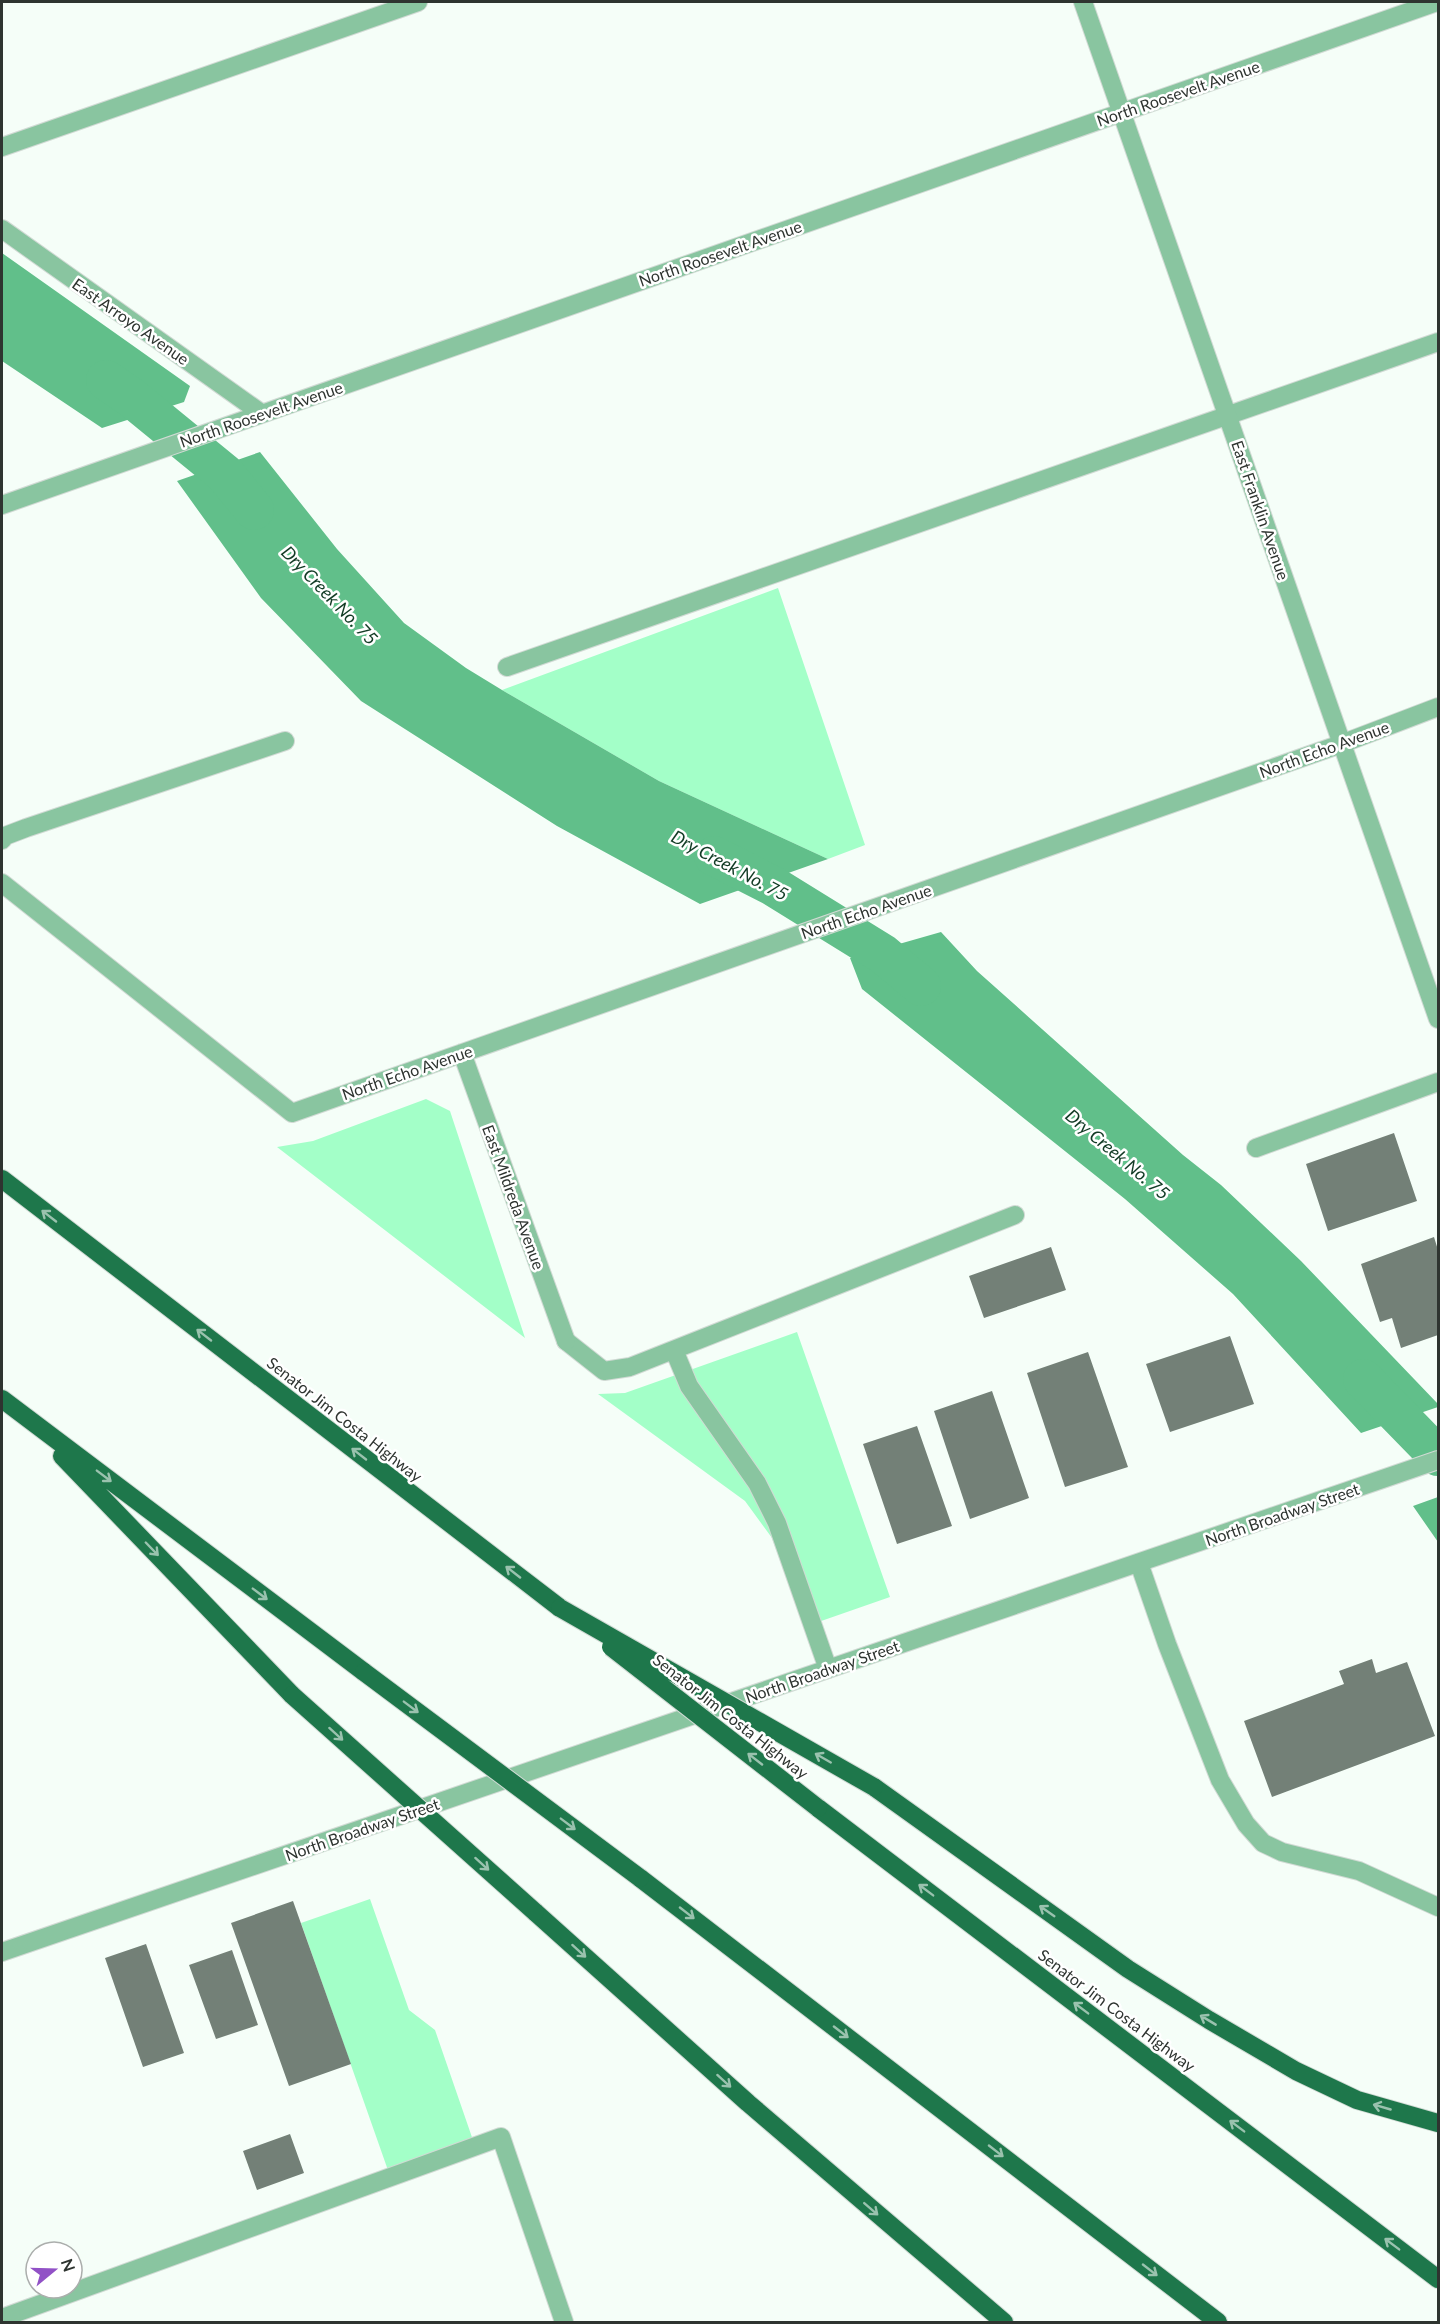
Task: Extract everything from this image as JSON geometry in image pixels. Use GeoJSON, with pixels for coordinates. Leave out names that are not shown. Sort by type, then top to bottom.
{"type":"FeatureCollection","features":[{"type":"Feature","properties":{"kind":"highway","name":"Senator Jim Costa Highway"},"geometry":{"type":"LineString","coordinates":[[2,1179],[818,1808],[1438,2279]]}},
{"type":"Feature","properties":{"kind":"highway"},"geometry":{"type":"LineString","coordinates":[[2,1399],[640,1878],[1218,2322]]}},
{"type":"Feature","properties":{"kind":"highway"},"geometry":{"type":"LineString","coordinates":[[24,1416],[292,1695],[748,2103],[1004,2322]]}},
{"type":"Feature","properties":{"kind":"highway"},"geometry":{"type":"LineString","coordinates":[[560,1608],[874,1786],[1128,1969],[1209,2020],[1296,2071],[1357,2100],[1438,2123]]}},
{"type":"Feature","properties":{"kind":"street"},"geometry":{"type":"LineString","coordinates":[[2,147],[418,2]]}},
{"type":"Feature","properties":{"kind":"street","name":"East Franklin Avenue"},"geometry":{"type":"LineString","coordinates":[[1083,2],[1124,112],[1438,1019]]}},
{"type":"Feature","properties":{"kind":"street","name":"North Roosevelt Avenue"},"geometry":{"type":"LineString","coordinates":[[2,504],[1437,2]]}},
{"type":"Feature","properties":{"kind":"street","name":"East Arroyo Avenue"},"geometry":{"type":"LineString","coordinates":[[2,229],[261,413]]}},
{"type":"Feature","properties":{"kind":"street"},"geometry":{"type":"LineString","coordinates":[[507,667],[1438,342]]}},
{"type":"Feature","properties":{"kind":"street","name":"North Echo Avenue"},"geometry":{"type":"LineString","coordinates":[[2,883],[292,1113],[1341,744],[1438,707]]}},
{"type":"Feature","properties":{"kind":"street"},"geometry":{"type":"LineString","coordinates":[[2,840],[5,836],[26,828],[285,741]]}},
{"type":"Feature","properties":{"kind":"street","name":"East Mildreda Avenue"},"geometry":{"type":"LineString","coordinates":[[462,1053],[566,1341],[604,1371],[630,1367],[674,1350]]}},
{"type":"Feature","properties":{"kind":"street"},"geometry":{"type":"LineString","coordinates":[[1257,1148],[1438,1082]]}},
{"type":"Feature","properties":{"kind":"street"},"geometry":{"type":"LineString","coordinates":[[828,1669],[777,1523],[757,1483],[689,1386],[674,1350],[1015,1215]]}},
{"type":"Feature","properties":{"kind":"street","name":"North Broadway Street"},"geometry":{"type":"LineString","coordinates":[[2,1952],[1438,1460]]}},
{"type":"Feature","properties":{"kind":"street"},"geometry":{"type":"LineString","coordinates":[[1139,1563],[1167,1644],[1220,1780],[1246,1824],[1263,1843],[1282,1852],[1359,1871],[1438,1907]]}},
{"type":"Feature","properties":{"kind":"street"},"geometry":{"type":"LineString","coordinates":[[2,2318],[501,2137],[564,2322]]}},
{"type":"Feature","properties":{"kind":"shaded area"},"geometry":{"type":"Polygon","coordinates":[[[778,588],[865,845],[828,859],[659,781],[502,690],[778,588]]]}},
{"type":"Feature","properties":{"kind":"shaded area"},"geometry":{"type":"Polygon","coordinates":[[[426,1099],[450,1111],[525,1338],[277,1147],[313,1141],[426,1099]]]}},
{"type":"Feature","properties":{"kind":"shaded area"},"geometry":{"type":"Polygon","coordinates":[[[797,1332],[890,1597],[804,1627],[772,1538],[745,1501],[598,1394],[625,1393],[797,1332]]]}},
{"type":"Feature","properties":{"kind":"shaded area"},"geometry":{"type":"Polygon","coordinates":[[[370,1899],[409,2010],[435,2030],[475,2146],[390,2176],[301,1923],[370,1899]]]}},
{"type":"Feature","properties":{"kind":"water"},"geometry":{"type":"Polygon","coordinates":[[[2,253],[190,386],[184,402],[102,428],[2,361],[2,253]]]}},
{"type":"Feature","properties":{"kind":"water"},"geometry":{"type":"Polygon","coordinates":[[[260,452],[337,549],[404,623],[466,668],[659,781],[828,859],[700,904],[557,826],[361,701],[261,598],[177,481],[260,452]]]}},
{"type":"Feature","properties":{"kind":"water"},"geometry":{"type":"Polygon","coordinates":[[[941,932],[977,971],[1183,1155],[1221,1185],[1301,1261],[1438,1404],[1438,1407],[1361,1433],[1233,1294],[1125,1199],[862,989],[850,958],[941,932]]]}},
{"type":"Feature","properties":{"kind":"water"},"geometry":{"type":"Polygon","coordinates":[[[1438,1497],[1438,1542],[1413,1506],[1438,1497]]]}},
{"type":"Feature","properties":{"kind":"building"},"geometry":{"type":"Polygon","coordinates":[[[1394,1133],[1417,1201],[1328,1231],[1306,1164],[1394,1133]]]}},
{"type":"Feature","properties":{"kind":"building"},"geometry":{"type":"Polygon","coordinates":[[[1434,1237],[1438,1250],[1438,1335],[1401,1348],[1392,1318],[1380,1322],[1361,1264],[1434,1237]]]}},
{"type":"Feature","properties":{"kind":"building"},"geometry":{"type":"Polygon","coordinates":[[[1051,1247],[1066,1290],[984,1318],[969,1276],[1051,1247]]]}},
{"type":"Feature","properties":{"kind":"building"},"geometry":{"type":"Polygon","coordinates":[[[1230,1336],[1254,1404],[1170,1432],[1146,1364],[1230,1336]]]}},
{"type":"Feature","properties":{"kind":"building"},"geometry":{"type":"Polygon","coordinates":[[[1088,1352],[1128,1467],[1065,1487],[1027,1373],[1088,1352]]]}},
{"type":"Feature","properties":{"kind":"building"},"geometry":{"type":"Polygon","coordinates":[[[992,1391],[1029,1498],[970,1519],[934,1411],[992,1391]]]}},
{"type":"Feature","properties":{"kind":"building"},"geometry":{"type":"Polygon","coordinates":[[[917,1426],[952,1526],[897,1544],[863,1444],[917,1426]]]}},
{"type":"Feature","properties":{"kind":"building"},"geometry":{"type":"Polygon","coordinates":[[[1372,1659],[1376,1673],[1407,1662],[1435,1736],[1272,1797],[1244,1721],[1344,1684],[1339,1671],[1372,1659]]]}},
{"type":"Feature","properties":{"kind":"building"},"geometry":{"type":"Polygon","coordinates":[[[293,1901],[351,2064],[289,2086],[231,1923],[293,1901]]]}},
{"type":"Feature","properties":{"kind":"building"},"geometry":{"type":"Polygon","coordinates":[[[146,1944],[184,2053],[143,2067],[105,1958],[146,1944]]]}},
{"type":"Feature","properties":{"kind":"building"},"geometry":{"type":"Polygon","coordinates":[[[232,1950],[258,2025],[216,2039],[189,1965],[232,1950]]]}},
{"type":"Feature","properties":{"kind":"building"},"geometry":{"type":"Polygon","coordinates":[[[290,2134],[304,2173],[257,2190],[243,2151],[290,2134]]]}},
{"type":"Feature","properties":{"kind":"waterway","name":"Dry Creek No. 75"},"geometry":{"type":"LineString","coordinates":[[106,380],[132,398],[225,474],[254,510]]}},
{"type":"Feature","properties":{"kind":"waterway","name":"Dry Creek No. 75"},"geometry":{"type":"LineString","coordinates":[[714,856],[773,886],[883,954],[921,986]]}},
{"type":"Feature","properties":{"kind":"waterway","name":"Dry Creek No. 75"},"geometry":{"type":"LineString","coordinates":[[1363,1379],[1438,1456]]}}]}
